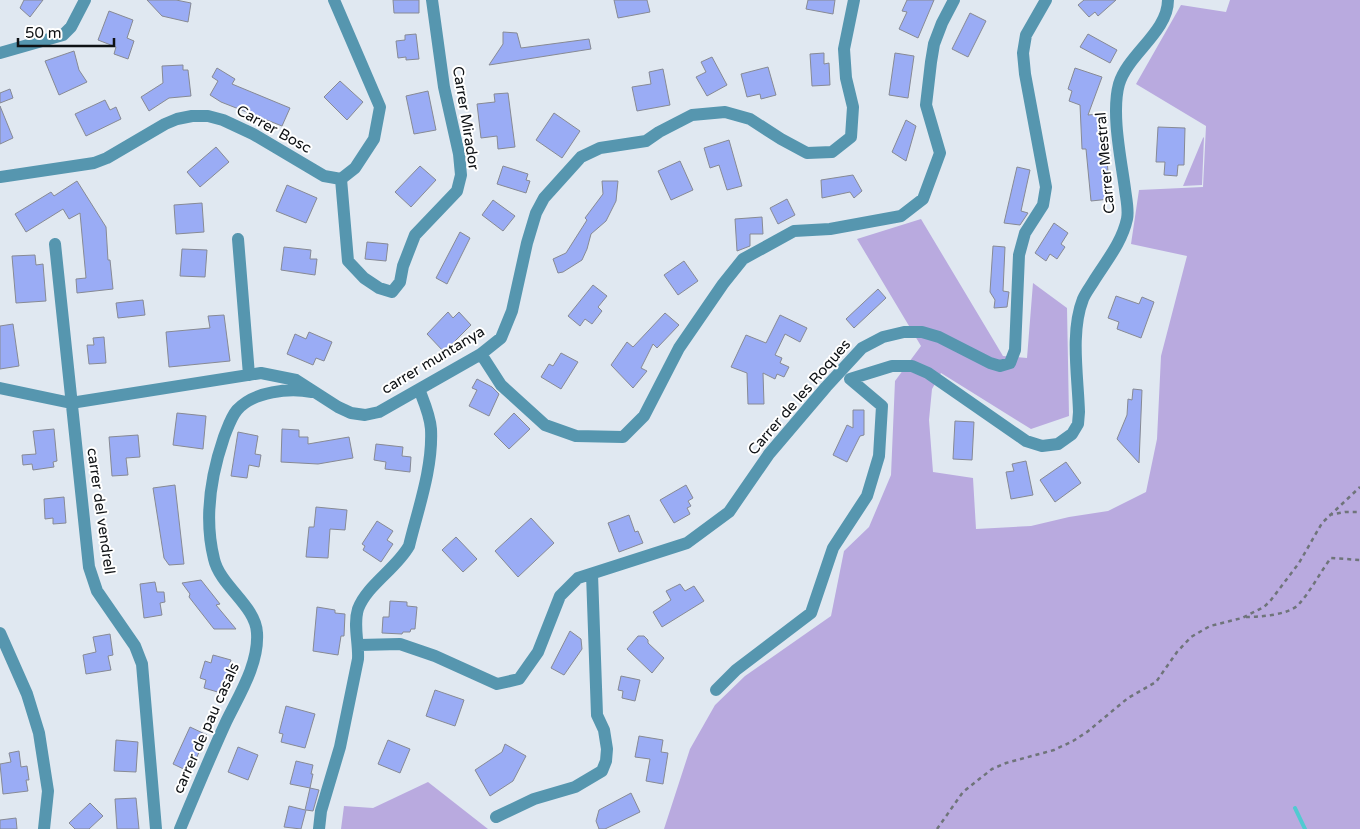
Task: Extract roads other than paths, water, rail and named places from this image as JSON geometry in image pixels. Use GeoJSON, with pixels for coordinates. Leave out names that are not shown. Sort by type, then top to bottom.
{"type":"FeatureCollection","features":[{"type":"Feature","properties":{"kind":"street"},"geometry":{"type":"LineString","coordinates":[[0,53],[62,35],[71,27],[85,0]]}},
{"type":"Feature","properties":{"kind":"street"},"geometry":{"type":"LineString","coordinates":[[334,0],[380,107],[374,139],[355,168],[341,179]]}},
{"type":"Feature","properties":{"kind":"street","name":"Carrer Mirador"},"geometry":{"type":"LineString","coordinates":[[341,179],[348,261],[364,278],[379,288],[392,292],[400,282],[403,266],[415,235],[457,192],[461,174],[459,154],[444,87],[432,0]]}},
{"type":"Feature","properties":{"kind":"street","name":"carrer muntanya"},"geometry":{"type":"LineString","coordinates":[[0,388],[71,403],[261,373],[296,380],[338,407],[351,412],[365,415],[379,412],[481,354],[501,338],[512,311],[536,212],[544,198],[581,157],[600,148],[646,141],[692,115],[725,112],[750,118],[781,139],[807,153],[832,152],[851,136],[853,107],[846,78],[844,49],[854,0]]}},
{"type":"Feature","properties":{"kind":"street"},"geometry":{"type":"LineString","coordinates":[[481,354],[501,385],[545,425],[576,436],[623,437],[644,416],[679,348],[723,284],[743,259],[794,231],[830,229],[901,216],[922,199],[940,153],[926,105],[931,62],[934,44],[954,0]]}},
{"type":"Feature","properties":{"kind":"street","name":"Carrer de les Roques"},"geometry":{"type":"LineString","coordinates":[[359,645],[400,644],[435,656],[497,684],[519,679],[538,652],[560,596],[578,578],[687,543],[729,512],[769,454],[862,348],[883,337],[904,332],[922,332],[939,337],[990,363],[1000,366],[1010,363],[1015,350],[1019,255],[1025,233],[1043,205],[1046,187],[1025,74],[1023,53],[1026,35],[1046,0]]}},
{"type":"Feature","properties":{"kind":"street","name":"Carrer Mestral"},"geometry":{"type":"LineString","coordinates":[[826,387],[892,366],[912,366],[928,373],[1026,441],[1042,446],[1058,444],[1072,434],[1078,424],[1079,412],[1076,333],[1079,314],[1084,297],[1120,241],[1127,218],[1116,118],[1116,101],[1120,83],[1128,65],[1144,48],[1163,20],[1168,8],[1168,0]]}},
{"type":"Feature","properties":{"kind":"street","name":"Carrer Bosc"},"geometry":{"type":"LineString","coordinates":[[0,177],[94,163],[177,119],[192,116],[208,116],[223,120],[253,134],[324,176],[341,179]]}},
{"type":"Feature","properties":{"kind":"street"},"geometry":{"type":"LineString","coordinates":[[238,239],[249,375]]}},
{"type":"Feature","properties":{"kind":"street","name":"carrer del vendrell"},"geometry":{"type":"LineString","coordinates":[[55,244],[89,567],[97,591],[135,646],[142,664],[156,829]]}},
{"type":"Feature","properties":{"kind":"street"},"geometry":{"type":"LineString","coordinates":[[716,690],[736,670],[811,613],[833,548],[867,496],[879,456],[882,406],[850,379]]}},
{"type":"Feature","properties":{"kind":"street","name":"carrer de pau casals"},"geometry":{"type":"LineString","coordinates":[[180,829],[250,670],[256,640],[255,622],[220,573],[214,560],[210,529],[210,492],[216,460],[230,422],[238,409],[254,397],[298,389],[314,392]]}},
{"type":"Feature","properties":{"kind":"street"},"geometry":{"type":"LineString","coordinates":[[319,829],[321,811],[340,747],[358,659],[359,645],[356,623],[359,608],[370,592],[402,558],[409,546],[427,472],[431,429],[427,408],[419,389]]}},
{"type":"Feature","properties":{"kind":"street"},"geometry":{"type":"LineString","coordinates":[[496,818],[534,799],[575,788],[602,771],[606,761],[607,749],[604,730],[597,715],[592,574]]}},
{"type":"Feature","properties":{"kind":"street"},"geometry":{"type":"LineString","coordinates":[[0,633],[27,694],[40,733],[48,791],[44,829]]}},
{"type":"Feature","properties":{"kind":"waterway"},"geometry":{"type":"LineString","coordinates":[[1295,808],[1305,829]]}}]}
